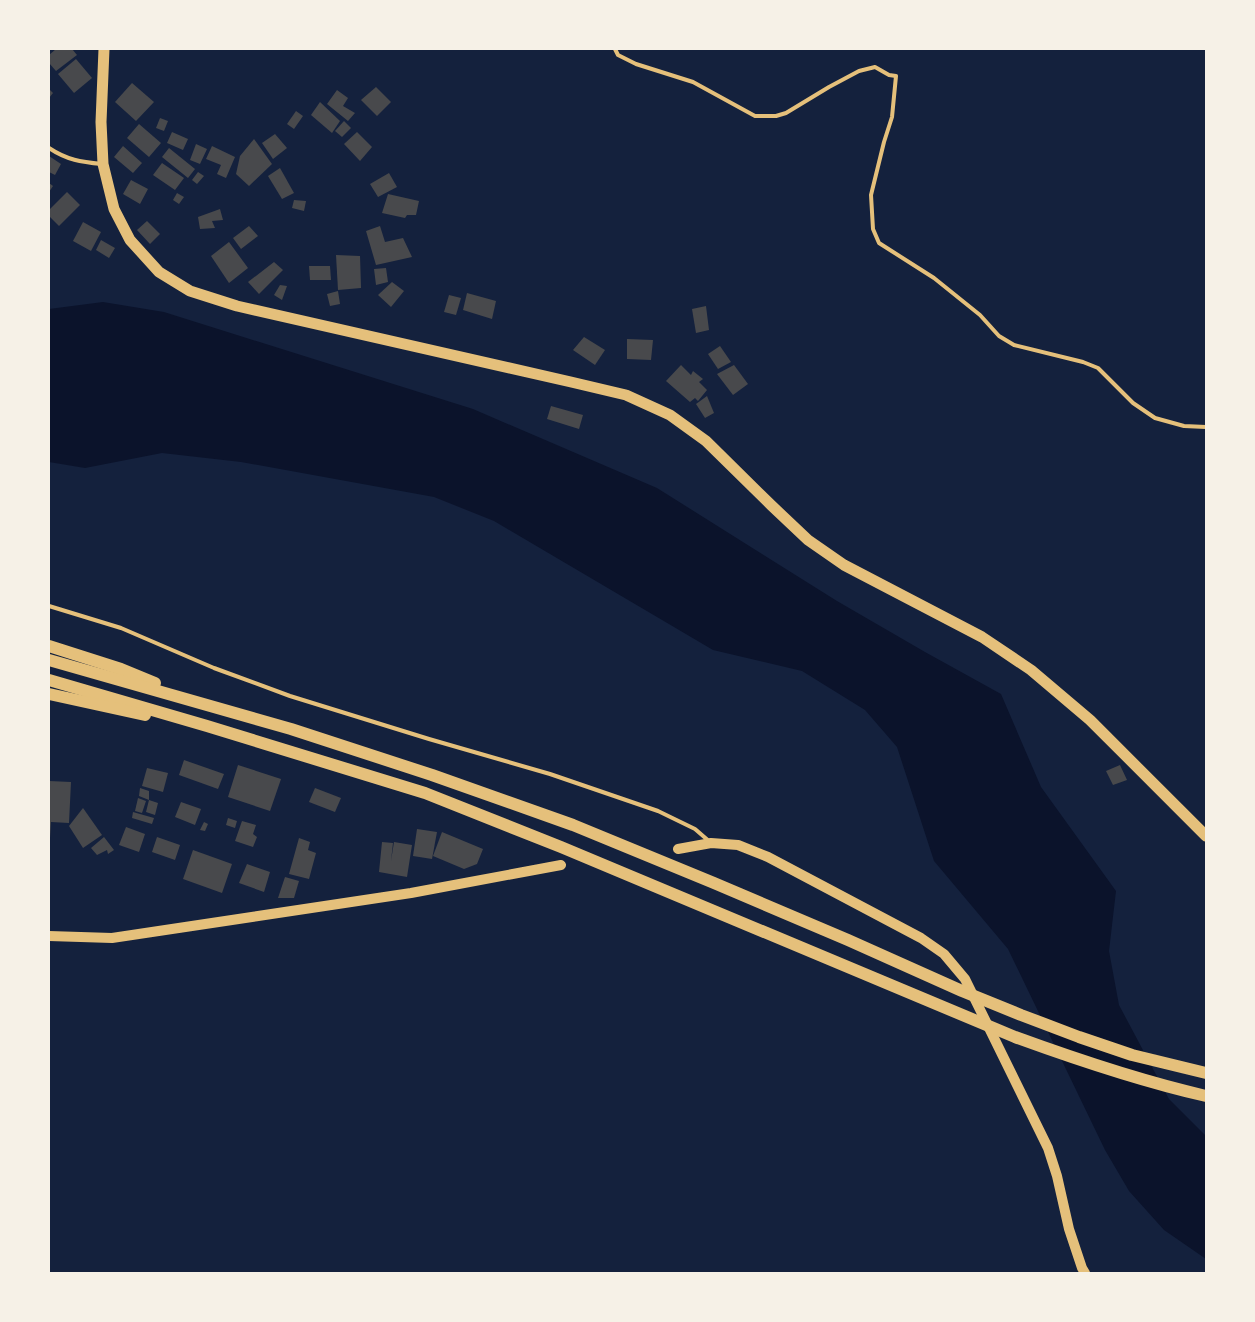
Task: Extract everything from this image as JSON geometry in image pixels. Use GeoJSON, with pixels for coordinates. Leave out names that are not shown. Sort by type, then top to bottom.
{"type":"FeatureCollection","features":[{"type":"Feature","properties":{"kind":"highway"},"geometry":{"type":"LineString","coordinates":[[104,49],[101,122],[103,164],[114,209],[130,240],[159,272],[190,291],[237,306],[626,395],[670,415],[706,441],[770,505],[808,540],[844,565],[982,637],[1031,670],[1090,720],[1206,836]]}},
{"type":"Feature","properties":{"kind":"highway"},"geometry":{"type":"LineString","coordinates":[[49,646],[121,669],[204,704]]}},
{"type":"Feature","properties":{"kind":"highway"},"geometry":{"type":"LineString","coordinates":[[49,660],[291,729],[432,774],[573,825],[848,940],[962,991],[1079,1037],[1132,1055],[1206,1073]]}},
{"type":"Feature","properties":{"kind":"highway"},"geometry":{"type":"LineString","coordinates":[[49,680],[207,726],[425,794],[561,847],[1015,1037],[1128,1076],[1206,1096]]}},
{"type":"Feature","properties":{"kind":"highway"},"geometry":{"type":"LineString","coordinates":[[49,694],[135,713],[207,726]]}},
{"type":"Feature","properties":{"kind":"main road"},"geometry":{"type":"LineString","coordinates":[[678,849],[711,843],[738,845],[768,857],[921,938],[944,954],[965,979],[1048,1148],[1057,1176],[1069,1228],[1084,1273]]}},
{"type":"Feature","properties":{"kind":"main road"},"geometry":{"type":"LineString","coordinates":[[49,936],[112,938],[411,893],[561,865]]}},
{"type":"Feature","properties":{"kind":"street"},"geometry":{"type":"LineString","coordinates":[[615,49],[618,55],[636,64],[693,82],[755,116],[776,116],[786,113],[829,86],[859,71],[875,66],[889,75],[896,76],[892,117],[884,142],[871,195],[873,229],[879,243],[934,278],[980,315],[999,336],[1014,346],[1083,362],[1098,368],[1133,403],[1155,418],[1184,426],[1206,427]]}},
{"type":"Feature","properties":{"kind":"street"},"geometry":{"type":"LineString","coordinates":[[49,148],[61,156],[82,162],[103,164]]}},
{"type":"Feature","properties":{"kind":"street"},"geometry":{"type":"LineString","coordinates":[[49,606],[121,628],[214,668],[290,696],[429,739],[550,774],[658,811],[695,829],[711,843]]}},
{"type":"Feature","properties":{"kind":"water"},"geometry":{"type":"Polygon","coordinates":[[[103,302],[164,312],[473,409],[657,488],[837,601],[1001,694],[1041,787],[1116,891],[1109,951],[1119,1005],[1169,1099],[1206,1136],[1206,1259],[1164,1230],[1129,1191],[1105,1150],[1008,949],[934,861],[897,747],[865,710],[802,671],[713,650],[494,521],[434,497],[241,462],[162,453],[85,468],[49,462],[49,309],[103,302]]]}},
{"type":"Feature","properties":{"kind":"building"},"geometry":{"type":"Polygon","coordinates":[[[56,49],[72,49],[77,55],[56,71],[49,63],[49,55],[56,49]]]}},
{"type":"Feature","properties":{"kind":"building"},"geometry":{"type":"Polygon","coordinates":[[[76,59],[92,78],[74,93],[58,74],[76,59]]]}},
{"type":"Feature","properties":{"kind":"building"},"geometry":{"type":"Polygon","coordinates":[[[132,83],[154,102],[136,121],[115,102],[132,83]]]}},
{"type":"Feature","properties":{"kind":"building"},"geometry":{"type":"Polygon","coordinates":[[[376,87],[391,102],[377,116],[361,100],[376,87]]]}},
{"type":"Feature","properties":{"kind":"building"},"geometry":{"type":"Polygon","coordinates":[[[49,89],[53,93],[49,98],[49,89]]]}},
{"type":"Feature","properties":{"kind":"building"},"geometry":{"type":"Polygon","coordinates":[[[337,90],[348,98],[343,106],[355,113],[348,121],[327,104],[337,90]]]}},
{"type":"Feature","properties":{"kind":"building"},"geometry":{"type":"Polygon","coordinates":[[[320,102],[340,121],[332,133],[311,115],[320,102]]]}},
{"type":"Feature","properties":{"kind":"building"},"geometry":{"type":"Polygon","coordinates":[[[296,111],[303,116],[294,129],[287,124],[296,111]]]}},
{"type":"Feature","properties":{"kind":"building"},"geometry":{"type":"Polygon","coordinates":[[[160,118],[168,121],[164,131],[156,128],[160,118]]]}},
{"type":"Feature","properties":{"kind":"building"},"geometry":{"type":"Polygon","coordinates":[[[344,121],[351,128],[342,137],[335,131],[344,121]]]}},
{"type":"Feature","properties":{"kind":"building"},"geometry":{"type":"Polygon","coordinates":[[[139,124],[161,143],[149,157],[127,138],[139,124]]]}},
{"type":"Feature","properties":{"kind":"building"},"geometry":{"type":"Polygon","coordinates":[[[172,132],[188,139],[183,150],[167,143],[172,132]]]}},
{"type":"Feature","properties":{"kind":"building"},"geometry":{"type":"Polygon","coordinates":[[[357,132],[372,147],[360,161],[344,144],[357,132]]]}},
{"type":"Feature","properties":{"kind":"building"},"geometry":{"type":"Polygon","coordinates":[[[275,134],[287,148],[273,159],[262,143],[275,134]]]}},
{"type":"Feature","properties":{"kind":"building"},"geometry":{"type":"Polygon","coordinates":[[[254,139],[272,164],[249,186],[236,174],[240,156],[254,139]]]}},
{"type":"Feature","properties":{"kind":"building"},"geometry":{"type":"Polygon","coordinates":[[[196,144],[207,149],[200,164],[190,160],[196,144]]]}},
{"type":"Feature","properties":{"kind":"building"},"geometry":{"type":"Polygon","coordinates":[[[123,146],[142,163],[133,173],[114,157],[123,146]]]}},
{"type":"Feature","properties":{"kind":"building"},"geometry":{"type":"Polygon","coordinates":[[[212,146],[235,157],[226,178],[217,174],[221,165],[206,159],[212,146]]]}},
{"type":"Feature","properties":{"kind":"building"},"geometry":{"type":"Polygon","coordinates":[[[169,148],[195,169],[188,178],[162,157],[169,148]]]}},
{"type":"Feature","properties":{"kind":"building"},"geometry":{"type":"Polygon","coordinates":[[[49,156],[61,164],[55,175],[49,172],[49,156]]]}},
{"type":"Feature","properties":{"kind":"building"},"geometry":{"type":"Polygon","coordinates":[[[162,163],[184,178],[175,190],[153,175],[162,163]]]}},
{"type":"Feature","properties":{"kind":"building"},"geometry":{"type":"Polygon","coordinates":[[[280,168],[294,193],[282,199],[268,176],[280,168]]]}},
{"type":"Feature","properties":{"kind":"building"},"geometry":{"type":"Polygon","coordinates":[[[198,172],[204,176],[197,184],[192,180],[198,172]]]}},
{"type":"Feature","properties":{"kind":"building"},"geometry":{"type":"Polygon","coordinates":[[[389,173],[397,187],[378,197],[370,184],[389,173]]]}},
{"type":"Feature","properties":{"kind":"building"},"geometry":{"type":"Polygon","coordinates":[[[131,180],[148,189],[140,204],[123,194],[131,180]]]}},
{"type":"Feature","properties":{"kind":"building"},"geometry":{"type":"Polygon","coordinates":[[[49,183],[53,186],[49,192],[49,183]]]}},
{"type":"Feature","properties":{"kind":"building"},"geometry":{"type":"Polygon","coordinates":[[[67,192],[80,205],[59,226],[49,216],[49,210],[67,192]]]}},
{"type":"Feature","properties":{"kind":"building"},"geometry":{"type":"Polygon","coordinates":[[[177,193],[184,197],[179,204],[173,200],[177,193]]]}},
{"type":"Feature","properties":{"kind":"building"},"geometry":{"type":"Polygon","coordinates":[[[388,194],[419,201],[416,215],[407,215],[405,218],[382,213],[388,194]]]}},
{"type":"Feature","properties":{"kind":"building"},"geometry":{"type":"Polygon","coordinates":[[[294,200],[306,201],[304,211],[292,208],[294,200]]]}},
{"type":"Feature","properties":{"kind":"building"},"geometry":{"type":"Polygon","coordinates":[[[220,209],[223,220],[212,221],[215,228],[200,229],[198,217],[220,209]]]}},
{"type":"Feature","properties":{"kind":"building"},"geometry":{"type":"Polygon","coordinates":[[[147,221],[160,234],[150,244],[137,230],[147,221]]]}},
{"type":"Feature","properties":{"kind":"building"},"geometry":{"type":"Polygon","coordinates":[[[83,222],[101,232],[91,251],[73,241],[83,222]]]}},
{"type":"Feature","properties":{"kind":"building"},"geometry":{"type":"Polygon","coordinates":[[[249,226],[258,236],[241,249],[233,238],[249,226]]]}},
{"type":"Feature","properties":{"kind":"building"},"geometry":{"type":"Polygon","coordinates":[[[380,226],[385,242],[403,238],[412,257],[376,265],[366,231],[380,226]]]}},
{"type":"Feature","properties":{"kind":"building"},"geometry":{"type":"Polygon","coordinates":[[[101,240],[115,248],[109,258],[96,250],[101,240]]]}},
{"type":"Feature","properties":{"kind":"building"},"geometry":{"type":"Polygon","coordinates":[[[229,242],[248,268],[229,283],[211,256],[229,242]]]}},
{"type":"Feature","properties":{"kind":"building"},"geometry":{"type":"Polygon","coordinates":[[[336,255],[360,256],[361,288],[338,290],[336,255]]]}},
{"type":"Feature","properties":{"kind":"building"},"geometry":{"type":"Polygon","coordinates":[[[274,262],[283,270],[259,294],[248,282],[274,262]]]}},
{"type":"Feature","properties":{"kind":"building"},"geometry":{"type":"Polygon","coordinates":[[[309,266],[330,266],[331,280],[310,280],[309,266]]]}},
{"type":"Feature","properties":{"kind":"building"},"geometry":{"type":"Polygon","coordinates":[[[386,268],[388,282],[376,285],[374,269],[386,268]]]}},
{"type":"Feature","properties":{"kind":"building"},"geometry":{"type":"Polygon","coordinates":[[[392,282],[404,291],[391,307],[378,295],[392,282]]]}},
{"type":"Feature","properties":{"kind":"building"},"geometry":{"type":"Polygon","coordinates":[[[280,285],[287,286],[282,300],[274,295],[280,285]]]}},
{"type":"Feature","properties":{"kind":"building"},"geometry":{"type":"Polygon","coordinates":[[[338,291],[340,304],[330,306],[327,294],[338,291]]]}},
{"type":"Feature","properties":{"kind":"building"},"geometry":{"type":"Polygon","coordinates":[[[467,293],[496,301],[492,319],[463,310],[467,293]]]}},
{"type":"Feature","properties":{"kind":"building"},"geometry":{"type":"Polygon","coordinates":[[[449,295],[461,298],[456,315],[444,312],[449,295]]]}},
{"type":"Feature","properties":{"kind":"building"},"geometry":{"type":"Polygon","coordinates":[[[706,306],[709,330],[696,333],[692,309],[706,306]]]}},
{"type":"Feature","properties":{"kind":"building"},"geometry":{"type":"Polygon","coordinates":[[[584,337],[605,350],[595,365],[573,350],[584,337]]]}},
{"type":"Feature","properties":{"kind":"building"},"geometry":{"type":"Polygon","coordinates":[[[627,339],[653,340],[651,360],[627,359],[627,339]]]}},
{"type":"Feature","properties":{"kind":"building"},"geometry":{"type":"Polygon","coordinates":[[[720,346],[731,362],[718,369],[708,354],[720,346]]]}},
{"type":"Feature","properties":{"kind":"building"},"geometry":{"type":"Polygon","coordinates":[[[681,365],[691,375],[693,371],[703,379],[699,382],[707,390],[698,401],[695,398],[690,402],[666,381],[681,365]]]}},
{"type":"Feature","properties":{"kind":"building"},"geometry":{"type":"Polygon","coordinates":[[[734,365],[748,384],[733,395],[717,374],[734,365]]]}},
{"type":"Feature","properties":{"kind":"building"},"geometry":{"type":"Polygon","coordinates":[[[707,396],[714,413],[705,418],[696,404],[707,396]]]}},
{"type":"Feature","properties":{"kind":"building"},"geometry":{"type":"Polygon","coordinates":[[[551,406],[583,415],[579,429],[547,419],[551,406]]]}},
{"type":"Feature","properties":{"kind":"building"},"geometry":{"type":"Polygon","coordinates":[[[184,760],[224,774],[218,789],[179,775],[184,760]]]}},
{"type":"Feature","properties":{"kind":"building"},"geometry":{"type":"Polygon","coordinates":[[[238,765],[281,779],[270,811],[228,797],[238,765]]]}},
{"type":"Feature","properties":{"kind":"building"},"geometry":{"type":"Polygon","coordinates":[[[1120,765],[1127,780],[1113,785],[1106,771],[1120,765]]]}},
{"type":"Feature","properties":{"kind":"building"},"geometry":{"type":"Polygon","coordinates":[[[147,768],[168,773],[163,792],[142,786],[147,768]]]}},
{"type":"Feature","properties":{"kind":"building"},"geometry":{"type":"Polygon","coordinates":[[[49,781],[71,782],[69,823],[51,822],[50,838],[49,838],[49,781]]]}},
{"type":"Feature","properties":{"kind":"building"},"geometry":{"type":"Polygon","coordinates":[[[140,788],[149,791],[149,800],[139,796],[140,788]]]}},
{"type":"Feature","properties":{"kind":"building"},"geometry":{"type":"Polygon","coordinates":[[[315,788],[341,798],[335,812],[309,802],[315,788]]]}},
{"type":"Feature","properties":{"kind":"building"},"geometry":{"type":"Polygon","coordinates":[[[138,798],[146,801],[142,813],[135,811],[138,798]]]}},
{"type":"Feature","properties":{"kind":"building"},"geometry":{"type":"Polygon","coordinates":[[[149,800],[158,803],[155,815],[146,812],[149,800]]]}},
{"type":"Feature","properties":{"kind":"building"},"geometry":{"type":"Polygon","coordinates":[[[181,802],[201,809],[195,825],[175,817],[181,802]]]}},
{"type":"Feature","properties":{"kind":"building"},"geometry":{"type":"Polygon","coordinates":[[[83,808],[102,835],[83,848],[69,826],[83,808]]]}},
{"type":"Feature","properties":{"kind":"building"},"geometry":{"type":"Polygon","coordinates":[[[133,812],[154,818],[152,824],[132,818],[133,812]]]}},
{"type":"Feature","properties":{"kind":"building"},"geometry":{"type":"Polygon","coordinates":[[[228,818],[237,821],[235,828],[226,825],[228,818]]]}},
{"type":"Feature","properties":{"kind":"building"},"geometry":{"type":"Polygon","coordinates":[[[242,821],[256,825],[253,834],[257,837],[253,847],[235,841],[242,821]]]}},
{"type":"Feature","properties":{"kind":"building"},"geometry":{"type":"Polygon","coordinates":[[[204,822],[208,824],[205,831],[200,830],[204,822]]]}},
{"type":"Feature","properties":{"kind":"building"},"geometry":{"type":"Polygon","coordinates":[[[126,827],[145,834],[139,852],[119,845],[126,827]]]}},
{"type":"Feature","properties":{"kind":"building"},"geometry":{"type":"Polygon","coordinates":[[[417,829],[437,832],[432,859],[413,856],[417,829]]]}},
{"type":"Feature","properties":{"kind":"building"},"geometry":{"type":"Polygon","coordinates":[[[442,832],[483,849],[477,864],[464,869],[433,856],[442,832]]]}},
{"type":"Feature","properties":{"kind":"building"},"geometry":{"type":"Polygon","coordinates":[[[104,837],[114,850],[108,854],[107,850],[97,855],[91,848],[104,837]]]}},
{"type":"Feature","properties":{"kind":"building"},"geometry":{"type":"Polygon","coordinates":[[[157,837],[180,845],[175,860],[152,852],[157,837]]]}},
{"type":"Feature","properties":{"kind":"building"},"geometry":{"type":"Polygon","coordinates":[[[299,838],[310,842],[308,850],[316,853],[309,879],[289,874],[299,838]]]}},
{"type":"Feature","properties":{"kind":"building"},"geometry":{"type":"Polygon","coordinates":[[[382,842],[393,843],[391,861],[394,842],[412,845],[407,877],[379,872],[382,842]]]}},
{"type":"Feature","properties":{"kind":"building"},"geometry":{"type":"Polygon","coordinates":[[[193,850],[232,864],[222,893],[183,879],[193,850]]]}},
{"type":"Feature","properties":{"kind":"building"},"geometry":{"type":"Polygon","coordinates":[[[247,864],[270,872],[264,892],[239,883],[247,864]]]}},
{"type":"Feature","properties":{"kind":"building"},"geometry":{"type":"Polygon","coordinates":[[[285,877],[299,881],[294,898],[278,898],[285,877]]]}}]}
